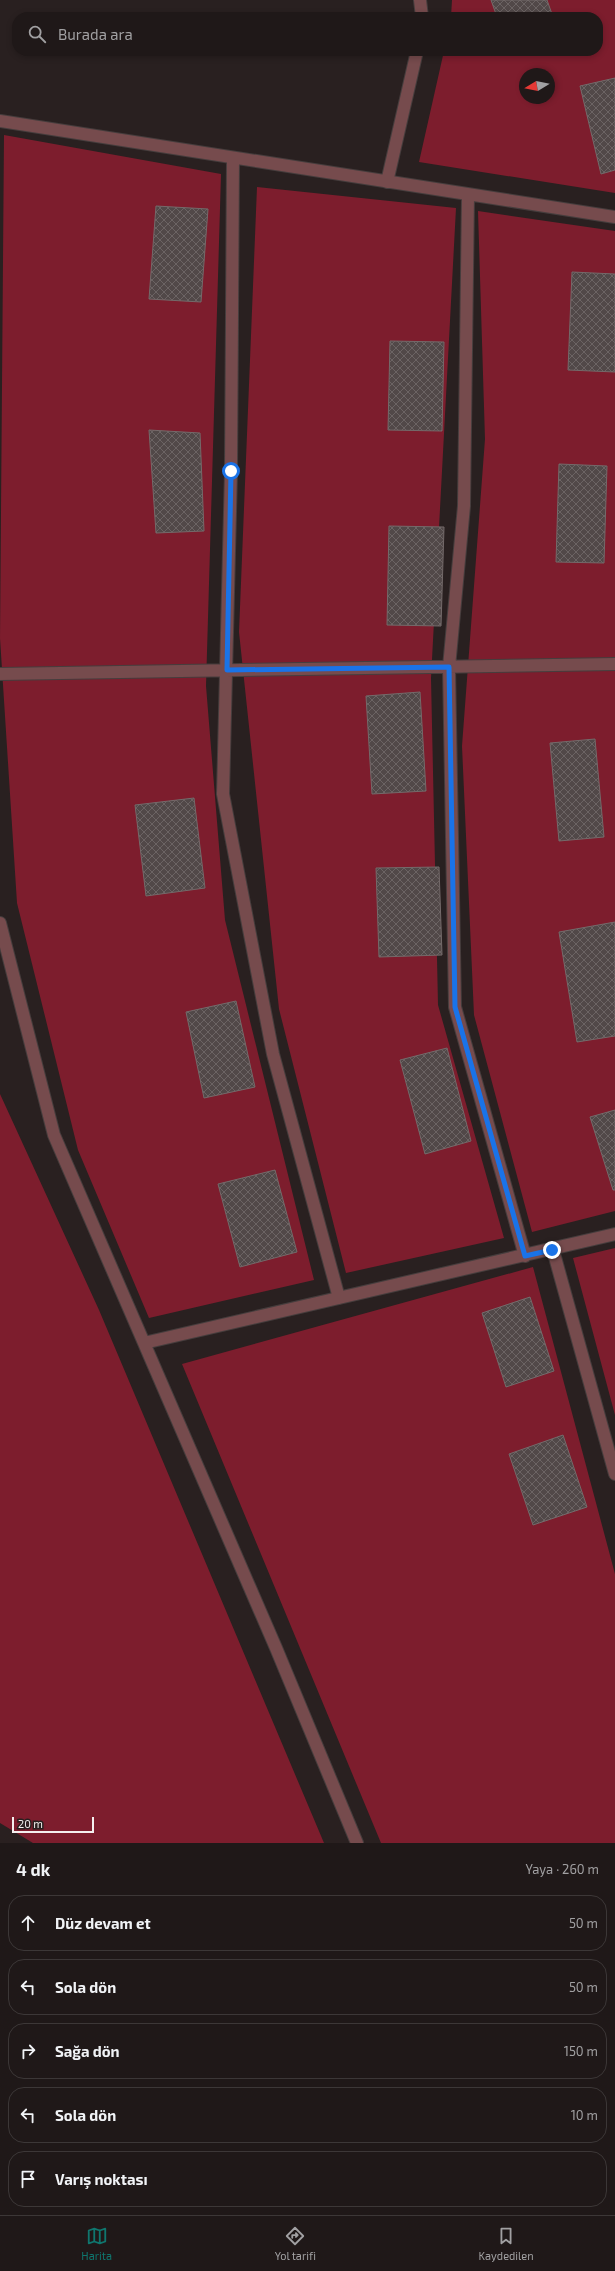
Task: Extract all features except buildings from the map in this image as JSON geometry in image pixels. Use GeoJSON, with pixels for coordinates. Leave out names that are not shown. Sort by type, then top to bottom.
{"type":"FeatureCollection","features":[{"type":"Feature","properties":{"kind":"street"},"geometry":{"type":"LineString","coordinates":[[420,0],[421,12]]}},
{"type":"Feature","properties":{"kind":"street"},"geometry":{"type":"LineString","coordinates":[[387,182],[416,56]]}},
{"type":"Feature","properties":{"kind":"street"},"geometry":{"type":"LineString","coordinates":[[0,121],[615,217]]}},
{"type":"Feature","properties":{"kind":"street"},"geometry":{"type":"LineString","coordinates":[[233,158],[227,670],[223,794],[273,1054],[339,1298]]}},
{"type":"Feature","properties":{"kind":"street"},"geometry":{"type":"LineString","coordinates":[[468,195],[464,506],[449,667],[455,1007],[525,1256]]}},
{"type":"Feature","properties":{"kind":"street"},"geometry":{"type":"LineString","coordinates":[[0,674],[615,664]]}},
{"type":"Feature","properties":{"kind":"street"},"geometry":{"type":"LineString","coordinates":[[0,923],[54,1135],[276,1648],[357,1843]]}},
{"type":"Feature","properties":{"kind":"street"},"geometry":{"type":"LineString","coordinates":[[144,1343],[552,1250],[615,1234]]}},
{"type":"Feature","properties":{"kind":"street"},"geometry":{"type":"LineString","coordinates":[[552,1250],[615,1474]]}},
{"type":"Feature","properties":{"kind":"shaded area"},"geometry":{"type":"Polygon","coordinates":[[[452,0],[615,0],[615,193],[419,162],[443,56],[603,56],[603,12],[451,12],[452,0]]]}},
{"type":"Feature","properties":{"kind":"shaded area"},"geometry":{"type":"Polygon","coordinates":[[[4,135],[221,174],[206,686],[225,920],[314,1280],[149,1318],[78,1150],[17,903],[0,638],[4,135]]]}},
{"type":"Feature","properties":{"kind":"shaded area"},"geometry":{"type":"Polygon","coordinates":[[[257,187],[456,208],[431,678],[438,1005],[504,1238],[346,1273],[279,1009],[239,632],[257,187]]]}},
{"type":"Feature","properties":{"kind":"shaded area"},"geometry":{"type":"Polygon","coordinates":[[[478,211],[615,231],[615,1211],[532,1232],[474,1015],[462,746],[485,439],[478,211]]]}},
{"type":"Feature","properties":{"kind":"shaded area"},"geometry":{"type":"Polygon","coordinates":[[[0,1094],[99,1310],[324,1843],[33,1843],[0,1823],[0,1094]]]}},
{"type":"Feature","properties":{"kind":"shaded area"},"geometry":{"type":"Polygon","coordinates":[[[615,1248],[615,1415],[573,1258],[615,1248]]]}},
{"type":"Feature","properties":{"kind":"shaded area"},"geometry":{"type":"Polygon","coordinates":[[[533,1267],[615,1574],[615,1843],[381,1843],[182,1364],[533,1267]]]}},
{"type":"Feature","properties":{"kind":"route"},"geometry":{"type":"LineString","coordinates":[[231,471],[227,670],[449,667],[455,1007],[525,1256],[552,1250]]}}]}
